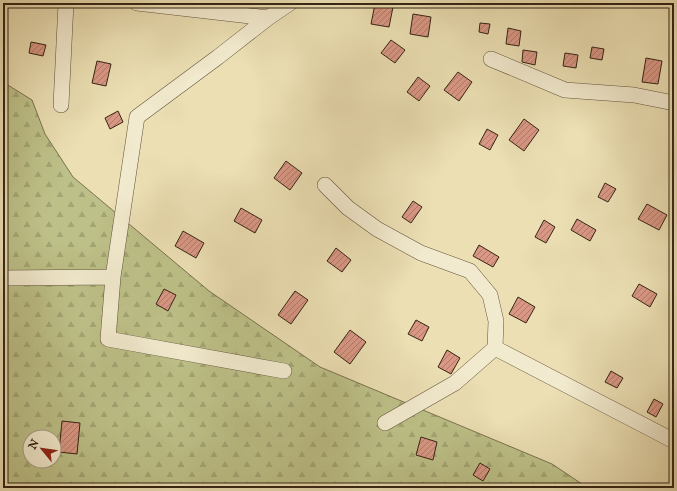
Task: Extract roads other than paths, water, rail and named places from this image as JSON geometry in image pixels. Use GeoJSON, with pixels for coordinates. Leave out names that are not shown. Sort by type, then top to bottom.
{"type":"FeatureCollection","features":[{"type":"Feature","properties":{"kind":"street"},"geometry":{"type":"LineString","coordinates":[[61,105],[66,3]]}},
{"type":"Feature","properties":{"kind":"street"},"geometry":{"type":"LineString","coordinates":[[137,3],[268,18]]}},
{"type":"Feature","properties":{"kind":"street"},"geometry":{"type":"LineString","coordinates":[[284,371],[108,339],[113,277],[137,117],[290,3]]}},
{"type":"Feature","properties":{"kind":"street"},"geometry":{"type":"LineString","coordinates":[[491,59],[566,90],[634,95],[674,103]]}},
{"type":"Feature","properties":{"kind":"street"},"geometry":{"type":"LineString","coordinates":[[325,185],[348,208],[377,229],[421,254],[470,271],[490,295],[496,321],[495,348],[454,384],[385,422]]}},
{"type":"Feature","properties":{"kind":"street"},"geometry":{"type":"LineString","coordinates":[[3,278],[113,277]]}},
{"type":"Feature","properties":{"kind":"street"},"geometry":{"type":"LineString","coordinates":[[495,348],[674,441]]}}]}
